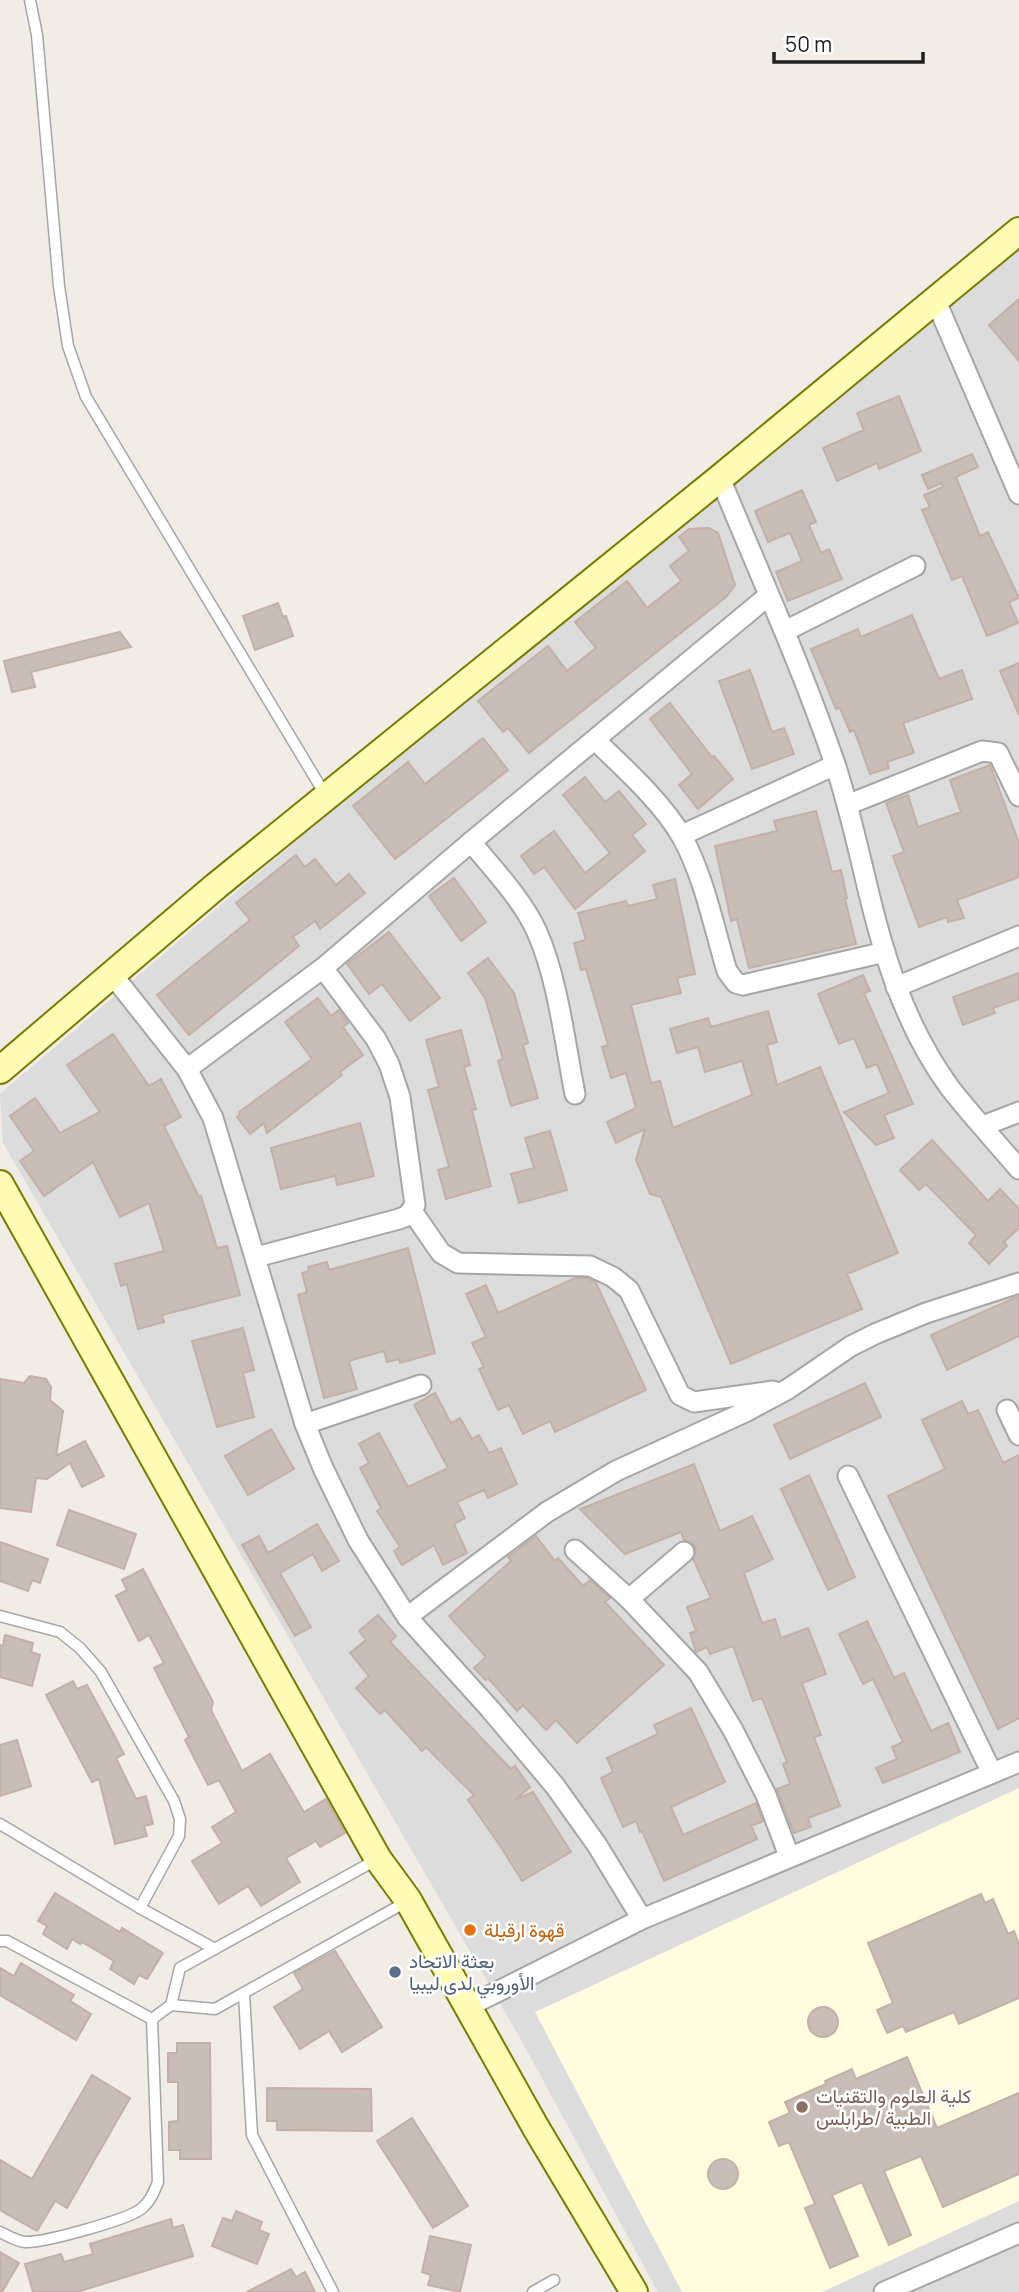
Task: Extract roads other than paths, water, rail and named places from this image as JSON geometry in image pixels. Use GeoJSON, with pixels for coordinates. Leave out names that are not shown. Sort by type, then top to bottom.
{"type":"FeatureCollection","features":[{"type":"Feature","properties":{"kind":"street"},"geometry":{"type":"LineString","coordinates":[[0,1070],[111,973],[1019,231]]}},
{"type":"Feature","properties":{"kind":"street"},"geometry":{"type":"LineString","coordinates":[[934,299],[1019,494]]}},
{"type":"Feature","properties":{"kind":"street"},"geometry":{"type":"LineString","coordinates":[[720,478],[785,631],[835,765],[896,987],[922,1041],[950,1087],[1019,1169]]}},
{"type":"Feature","properties":{"kind":"street"},"geometry":{"type":"LineString","coordinates":[[785,631],[915,566]]}},
{"type":"Feature","properties":{"kind":"street"},"geometry":{"type":"LineString","coordinates":[[187,1069],[323,968],[768,596]]}},
{"type":"Feature","properties":{"kind":"street"},"geometry":{"type":"LineString","coordinates":[[595,740],[635,780],[682,835],[696,866],[727,971],[736,983],[743,985],[885,952]]}},
{"type":"Feature","properties":{"kind":"street"},"geometry":{"type":"LineString","coordinates":[[847,805],[982,751],[998,753],[1019,796]]}},
{"type":"Feature","properties":{"kind":"street"},"geometry":{"type":"LineString","coordinates":[[682,835],[835,765]]}},
{"type":"Feature","properties":{"kind":"street"},"geometry":{"type":"LineString","coordinates":[[471,842],[521,905],[537,932],[549,965],[575,1094]]}},
{"type":"Feature","properties":{"kind":"street"},"geometry":{"type":"LineString","coordinates":[[896,987],[1019,936]]}},
{"type":"Feature","properties":{"kind":"street"},"geometry":{"type":"LineString","coordinates":[[256,1257],[399,1219],[412,1211],[415,1205],[416,1196],[400,1097],[389,1064],[376,1040],[323,968]]}},
{"type":"Feature","properties":{"kind":"street"},"geometry":{"type":"LineString","coordinates":[[111,973],[187,1069],[213,1118],[305,1424],[358,1540],[407,1616],[555,1786],[597,1845],[642,1919]]}},
{"type":"Feature","properties":{"kind":"street"},"geometry":{"type":"LineString","coordinates":[[983,1126],[1019,1112]]}},
{"type":"Feature","properties":{"kind":"street"},"geometry":{"type":"LineString","coordinates":[[0,1184],[378,1860],[408,1900],[536,2128],[634,2292]]}},
{"type":"Feature","properties":{"kind":"street"},"geometry":{"type":"LineString","coordinates":[[412,1211],[441,1253],[458,1263],[590,1266],[613,1277],[629,1290],[680,1395],[694,1402],[788,1389]]}},
{"type":"Feature","properties":{"kind":"street"},"geometry":{"type":"LineString","coordinates":[[407,1616],[547,1512],[616,1471],[745,1412],[788,1389],[851,1346],[875,1334],[926,1313],[1019,1283]]}},
{"type":"Feature","properties":{"kind":"street"},"geometry":{"type":"LineString","coordinates":[[305,1424],[421,1385]]}},
{"type":"Feature","properties":{"kind":"street"},"geometry":{"type":"LineString","coordinates":[[1007,1410],[1019,1435]]}},
{"type":"Feature","properties":{"kind":"street"},"geometry":{"type":"LineString","coordinates":[[848,1476],[992,1773]]}},
{"type":"Feature","properties":{"kind":"street"},"geometry":{"type":"LineString","coordinates":[[575,1550],[629,1599],[698,1672],[733,1730],[766,1796],[789,1856]]}},
{"type":"Feature","properties":{"kind":"street"},"geometry":{"type":"LineString","coordinates":[[629,1599],[684,1552]]}},
{"type":"Feature","properties":{"kind":"street"},"geometry":{"type":"LineString","coordinates":[[469,2006],[642,1919],[1019,1762]]}},
{"type":"Feature","properties":{"kind":"street"},"geometry":{"type":"LineString","coordinates":[[884,2292],[1019,2233]]}},
{"type":"Feature","properties":{"kind":"lane"},"geometry":{"type":"LineString","coordinates":[[30,0],[37,35],[59,286],[68,346],[86,397],[327,797]]}},
{"type":"Feature","properties":{"kind":"lane"},"geometry":{"type":"LineString","coordinates":[[0,1616],[60,1632],[80,1648],[101,1672],[174,1801],[180,1819],[179,1836],[140,1908]]}},
{"type":"Feature","properties":{"kind":"lane"},"geometry":{"type":"LineString","coordinates":[[0,1824],[140,1908],[215,1949]]}},
{"type":"Feature","properties":{"kind":"lane"},"geometry":{"type":"LineString","coordinates":[[152,2019],[171,2005],[180,1968],[378,1860]]}},
{"type":"Feature","properties":{"kind":"lane"},"geometry":{"type":"LineString","coordinates":[[171,2005],[215,2009],[408,1900]]}},
{"type":"Feature","properties":{"kind":"lane"},"geometry":{"type":"LineString","coordinates":[[0,1941],[7,1941],[152,2019]]}},
{"type":"Feature","properties":{"kind":"lane"},"geometry":{"type":"LineString","coordinates":[[244,1994],[252,2135],[333,2292]]}},
{"type":"Feature","properties":{"kind":"lane"},"geometry":{"type":"LineString","coordinates":[[0,2232],[24,2242],[40,2241],[120,2218],[140,2210],[150,2200],[158,2182],[152,2019]]}},
{"type":"Feature","properties":{"kind":"lane"},"geometry":{"type":"LineString","coordinates":[[533,2292],[554,2280]]}},
{"type":"Feature","properties":{"kind":"place","name":"قهوة ارقيلة"},"geometry":{"type":"Point","coordinates":[470,1930]}},
{"type":"Feature","properties":{"kind":"place","name":"بعثة الاتحاد الأوروبي لدى ليبيا"},"geometry":{"type":"Point","coordinates":[395,1972]}},
{"type":"Feature","properties":{"kind":"place","name":"كلية العلوم والتقنيات الطبية /طرابلس"},"geometry":{"type":"Point","coordinates":[802,2107]}}]}
